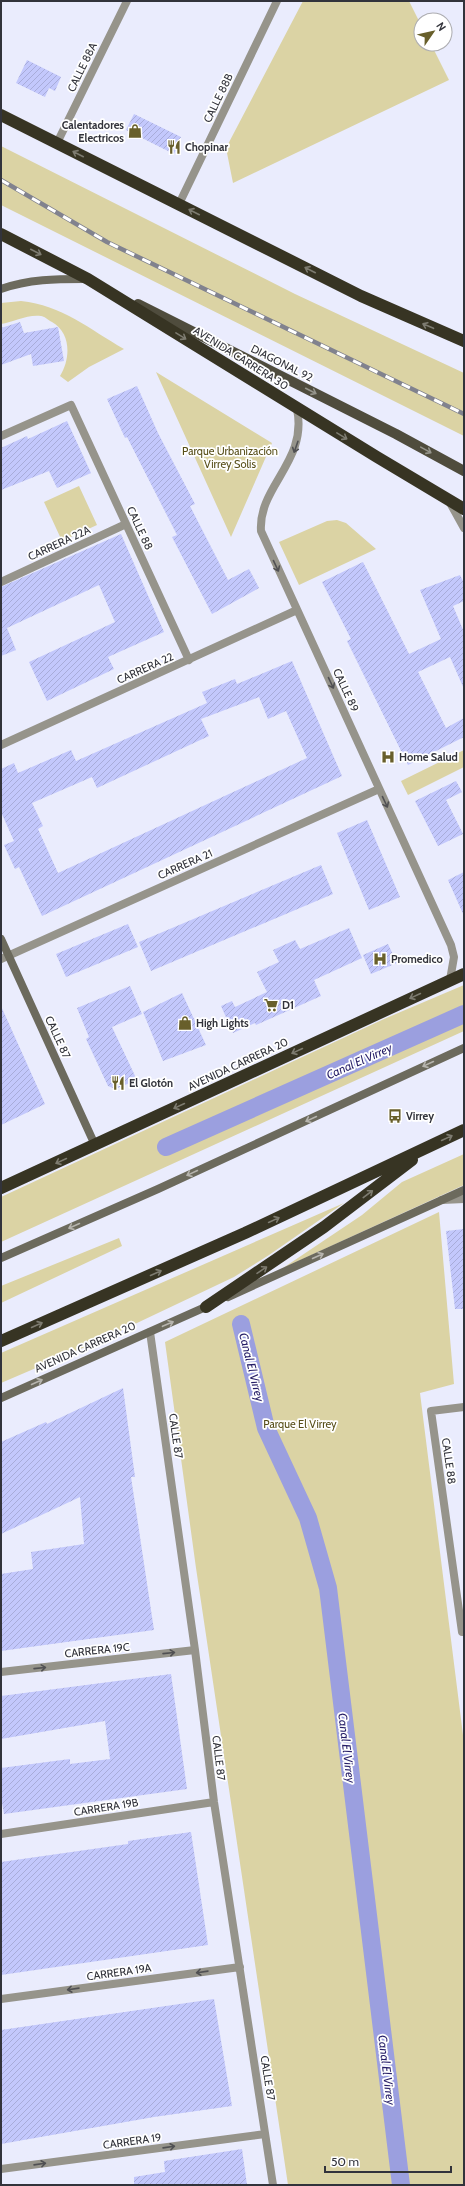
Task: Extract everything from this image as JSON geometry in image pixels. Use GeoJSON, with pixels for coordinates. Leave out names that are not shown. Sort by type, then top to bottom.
{"type":"FeatureCollection","features":[{"type":"Feature","properties":{"kind":"highway"},"geometry":{"type":"LineString","coordinates":[[1,115],[361,296],[464,341]]}},
{"type":"Feature","properties":{"kind":"highway","name":"AVENIDA CARRERA 30"},"geometry":{"type":"LineString","coordinates":[[1,234],[88,279],[297,409],[464,509]]}},
{"type":"Feature","properties":{"kind":"highway","name":"AVENIDA CARRERA 20"},"geometry":{"type":"LineString","coordinates":[[1,1188],[464,974]]}},
{"type":"Feature","properties":{"kind":"highway"},"geometry":{"type":"LineString","coordinates":[[1,1341],[245,1233],[464,1130]]}},
{"type":"Feature","properties":{"kind":"highway"},"geometry":{"type":"LineString","coordinates":[[206,1307],[324,1227],[430,1146]]}},
{"type":"Feature","properties":{"kind":"main road"},"geometry":{"type":"LineString","coordinates":[[1,289],[25,282],[51,279],[88,279]]}},
{"type":"Feature","properties":{"kind":"main road","name":"DIAGONAL 92"},"geometry":{"type":"LineString","coordinates":[[88,279],[396,434],[464,471]]}},
{"type":"Feature","properties":{"kind":"main road","name":"CALLE 87"},"geometry":{"type":"LineString","coordinates":[[1,938],[5,957],[95,1145]]}},
{"type":"Feature","properties":{"kind":"main road"},"geometry":{"type":"LineString","coordinates":[[1,1258],[158,1189],[464,1048]]}},
{"type":"Feature","properties":{"kind":"main road","name":"AVENIDA CARRERA 20"},"geometry":{"type":"LineString","coordinates":[[1,1398],[464,1190]]}},
{"type":"Feature","properties":{"kind":"street","name":"CALLE 88A"},"geometry":{"type":"LineString","coordinates":[[57,143],[126,1]]}},
{"type":"Feature","properties":{"kind":"street","name":"CALLE 88B"},"geometry":{"type":"LineString","coordinates":[[179,204],[277,1]]}},
{"type":"Feature","properties":{"kind":"street","name":"CALLE 88"},"geometry":{"type":"LineString","coordinates":[[1,436],[72,405],[189,660]]}},
{"type":"Feature","properties":{"kind":"street","name":"CALLE 89"},"geometry":{"type":"LineString","coordinates":[[297,409],[300,428],[296,448],[264,507],[261,520],[261,532],[451,945],[454,957],[450,980]]}},
{"type":"Feature","properties":{"kind":"street"},"geometry":{"type":"LineString","coordinates":[[448,500],[464,528]]}},
{"type":"Feature","properties":{"kind":"street","name":"CARRERA 22A"},"geometry":{"type":"LineString","coordinates":[[1,582],[126,524]]}},
{"type":"Feature","properties":{"kind":"street","name":"CARRERA 22"},"geometry":{"type":"LineString","coordinates":[[1,745],[297,610]]}},
{"type":"Feature","properties":{"kind":"street","name":"CARRERA 21"},"geometry":{"type":"LineString","coordinates":[[5,957],[379,789]]}},
{"type":"Feature","properties":{"kind":"street"},"geometry":{"type":"LineString","coordinates":[[441,1200],[464,1199]]}},
{"type":"Feature","properties":{"kind":"street","name":"CALLE 87"},"geometry":{"type":"LineString","coordinates":[[150,1332],[195,1650],[214,1802],[274,2185]]}},
{"type":"Feature","properties":{"kind":"street","name":"CALLE 88"},"geometry":{"type":"LineString","coordinates":[[463,1632],[431,1411],[464,1407]]}},
{"type":"Feature","properties":{"kind":"street","name":"CARRERA 19C"},"geometry":{"type":"LineString","coordinates":[[1,1672],[195,1650]]}},
{"type":"Feature","properties":{"kind":"street","name":"CARRERA 19B"},"geometry":{"type":"LineString","coordinates":[[1,1834],[214,1802]]}},
{"type":"Feature","properties":{"kind":"street","name":"CARRERA 19A"},"geometry":{"type":"LineString","coordinates":[[1,1999],[240,1967]]}},
{"type":"Feature","properties":{"kind":"street","name":"CARRERA 19"},"geometry":{"type":"LineString","coordinates":[[1,2169],[266,2134]]}},
{"type":"Feature","properties":{"kind":"green space"},"geometry":{"type":"Polygon","coordinates":[[[303,1],[409,1],[414,12],[413,12],[413,52],[435,52],[449,80],[233,183],[226,148],[303,1]]]}},
{"type":"Feature","properties":{"kind":"green space"},"geometry":{"type":"Polygon","coordinates":[[[1,146],[295,294],[464,373],[464,436],[1,205],[1,146]]]}},
{"type":"Feature","properties":{"kind":"green space"},"geometry":{"type":"Polygon","coordinates":[[[21,301],[49,307],[75,319],[124,349],[89,367],[68,382],[60,376],[66,362],[67,346],[66,339],[58,327],[41,316],[26,317],[1,324],[1,303],[21,301]]]}},
{"type":"Feature","properties":{"kind":"green space","name":"Parque Urbanización Virrey Solis"},"geometry":{"type":"Polygon","coordinates":[[[156,372],[272,443],[231,537],[156,372]]]}},
{"type":"Feature","properties":{"kind":"green space"},"geometry":{"type":"Polygon","coordinates":[[[79,486],[97,525],[62,541],[44,502],[79,486]]]}},
{"type":"Feature","properties":{"kind":"green space"},"geometry":{"type":"Polygon","coordinates":[[[337,520],[346,523],[376,549],[299,585],[279,542],[327,521],[337,520]]]}},
{"type":"Feature","properties":{"kind":"green space"},"geometry":{"type":"Polygon","coordinates":[[[464,750],[464,767],[408,795],[401,781],[464,750]]]}},
{"type":"Feature","properties":{"kind":"green space"},"geometry":{"type":"Polygon","coordinates":[[[464,985],[464,1031],[1,1242],[1,1197],[384,1019],[464,985]]]}},
{"type":"Feature","properties":{"kind":"green space"},"geometry":{"type":"Polygon","coordinates":[[[464,1154],[464,1185],[283,1268],[362,1215],[402,1182],[464,1154]]]}},
{"type":"Feature","properties":{"kind":"green space"},"geometry":{"type":"Polygon","coordinates":[[[344,1203],[269,1255],[234,1277],[99,1341],[1,1383],[1,1353],[344,1203]]]}},
{"type":"Feature","properties":{"kind":"green space","name":"Parque El Virrey"},"geometry":{"type":"Polygon","coordinates":[[[439,1212],[454,1384],[420,1393],[464,1743],[464,2185],[288,2185],[196,1568],[165,1342],[439,1212]]]}},
{"type":"Feature","properties":{"kind":"green space"},"geometry":{"type":"Polygon","coordinates":[[[119,1238],[122,1246],[1,1303],[1,1286],[119,1238]]]}},
{"type":"Feature","properties":{"kind":"building"},"geometry":{"type":"Polygon","coordinates":[[[27,60],[61,77],[55,91],[49,88],[45,97],[16,83],[27,60]]]}},
{"type":"Feature","properties":{"kind":"building"},"geometry":{"type":"Polygon","coordinates":[[[134,114],[181,137],[174,154],[126,130],[134,114]]]}},
{"type":"Feature","properties":{"kind":"building"},"geometry":{"type":"Polygon","coordinates":[[[20,322],[24,333],[58,327],[64,361],[33,366],[31,354],[1,365],[1,328],[20,322]]]}},
{"type":"Feature","properties":{"kind":"building"},"geometry":{"type":"Polygon","coordinates":[[[137,386],[158,433],[195,504],[190,506],[228,580],[249,569],[259,588],[212,614],[172,537],[177,535],[127,437],[125,438],[107,399],[137,386]]]}},
{"type":"Feature","properties":{"kind":"building"},"geometry":{"type":"Polygon","coordinates":[[[67,421],[91,473],[57,488],[49,471],[1,490],[1,448],[27,436],[28,439],[67,421]]]}},
{"type":"Feature","properties":{"kind":"building"},"geometry":{"type":"Polygon","coordinates":[[[121,534],[164,632],[108,657],[114,669],[47,701],[29,662],[115,622],[99,585],[7,628],[16,650],[1,656],[1,587],[121,534]]]}},
{"type":"Feature","properties":{"kind":"building"},"geometry":{"type":"Polygon","coordinates":[[[363,562],[409,654],[441,639],[420,590],[460,575],[464,583],[464,601],[453,606],[464,632],[464,689],[450,657],[418,672],[446,728],[464,718],[464,737],[408,765],[347,641],[351,639],[322,582],[363,562]]]}},
{"type":"Feature","properties":{"kind":"building"},"geometry":{"type":"Polygon","coordinates":[[[292,661],[342,776],[42,916],[19,867],[15,869],[4,845],[14,841],[1,812],[1,769],[14,763],[18,773],[71,750],[76,761],[207,703],[202,692],[235,679],[237,684],[292,661]],[[259,697],[201,719],[209,736],[97,788],[92,777],[32,803],[43,826],[38,829],[58,873],[307,758],[286,711],[268,719],[259,697]]]}},
{"type":"Feature","properties":{"kind":"building"},"geometry":{"type":"Polygon","coordinates":[[[456,781],[462,792],[446,800],[463,834],[438,846],[415,801],[456,781]]]}},
{"type":"Feature","properties":{"kind":"building"},"geometry":{"type":"Polygon","coordinates":[[[367,820],[400,897],[369,910],[337,833],[367,820]]]}},
{"type":"Feature","properties":{"kind":"building"},"geometry":{"type":"Polygon","coordinates":[[[321,865],[333,894],[151,971],[139,942],[321,865]]]}},
{"type":"Feature","properties":{"kind":"building"},"geometry":{"type":"Polygon","coordinates":[[[464,872],[464,916],[448,880],[464,872]]]}},
{"type":"Feature","properties":{"kind":"building"},"geometry":{"type":"Polygon","coordinates":[[[128,924],[138,947],[66,977],[56,954],[128,924]]]}},
{"type":"Feature","properties":{"kind":"building"},"geometry":{"type":"Polygon","coordinates":[[[349,928],[362,958],[314,980],[321,996],[256,1025],[255,1023],[233,1033],[221,1006],[232,1001],[235,1007],[267,992],[257,972],[279,962],[273,950],[295,940],[300,949],[349,928]]]}},
{"type":"Feature","properties":{"kind":"building","name":"Promedico"},"geometry":{"type":"Polygon","coordinates":[[[388,944],[397,963],[371,974],[363,955],[388,944]]]}},
{"type":"Feature","properties":{"kind":"building"},"geometry":{"type":"Polygon","coordinates":[[[130,986],[142,1014],[112,1027],[137,1080],[115,1089],[108,1086],[86,1039],[89,1037],[77,1008],[130,986]]]}},
{"type":"Feature","properties":{"kind":"building"},"geometry":{"type":"Polygon","coordinates":[[[182,993],[206,1045],[163,1061],[143,1012],[182,993]]]}},
{"type":"Feature","properties":{"kind":"building"},"geometry":{"type":"Polygon","coordinates":[[[1,1006],[45,1104],[1,1125],[1,1006]]]}},
{"type":"Feature","properties":{"kind":"building"},"geometry":{"type":"Polygon","coordinates":[[[464,1229],[464,1309],[455,1309],[446,1231],[464,1229]]]}},
{"type":"Feature","properties":{"kind":"building"},"geometry":{"type":"Polygon","coordinates":[[[123,1388],[135,1477],[131,1477],[154,1630],[1,1651],[1,1574],[33,1569],[31,1552],[84,1544],[80,1497],[1,1534],[1,1442],[46,1422],[47,1424],[123,1388]]]}},
{"type":"Feature","properties":{"kind":"building"},"geometry":{"type":"Polygon","coordinates":[[[171,1674],[187,1789],[4,1814],[1,1797],[1,1768],[70,1759],[70,1764],[110,1759],[105,1721],[1,1739],[1,1696],[171,1674]]]}},
{"type":"Feature","properties":{"kind":"building"},"geometry":{"type":"Polygon","coordinates":[[[191,1832],[208,1945],[1,1975],[1,1862],[128,1844],[128,1841],[191,1832]]]}},
{"type":"Feature","properties":{"kind":"building"},"geometry":{"type":"Polygon","coordinates":[[[214,1999],[232,2106],[154,2117],[1,2144],[1,2030],[214,1999]]]}},
{"type":"Feature","properties":{"kind":"building"},"geometry":{"type":"Polygon","coordinates":[[[242,2149],[247,2185],[134,2185],[134,2177],[165,2172],[164,2161],[242,2149]]]}},
{"type":"Feature","properties":{"kind":"waterway","name":"Canal El Virrey"},"geometry":{"type":"LineString","coordinates":[[166,1147],[464,1014]]}},
{"type":"Feature","properties":{"kind":"waterway","name":"Canal El Virrey"},"geometry":{"type":"LineString","coordinates":[[241,1324],[266,1428],[308,1518],[328,1588],[401,2185]]}},
{"type":"Feature","properties":{"kind":"railway"},"geometry":{"type":"LineString","coordinates":[[1,180],[107,242],[464,414]]}},
{"type":"Feature","properties":{"kind":"place","name":"Calentadores Electricos"},"geometry":{"type":"Point","coordinates":[135,131]}},
{"type":"Feature","properties":{"kind":"place","name":"Chopinar"},"geometry":{"type":"Point","coordinates":[174,147]}},
{"type":"Feature","properties":{"kind":"place","name":"Home Salud"},"geometry":{"type":"Point","coordinates":[388,757]}},
{"type":"Feature","properties":{"kind":"place","name":"Promedico"},"geometry":{"type":"Point","coordinates":[380,959]}},
{"type":"Feature","properties":{"kind":"place","name":"D1"},"geometry":{"type":"Point","coordinates":[271,1005]}},
{"type":"Feature","properties":{"kind":"place","name":"High Lights"},"geometry":{"type":"Point","coordinates":[185,1023]}},
{"type":"Feature","properties":{"kind":"place","name":"El Glotón"},"geometry":{"type":"Point","coordinates":[118,1083]}},
{"type":"Feature","properties":{"kind":"place","name":"Virrey"},"geometry":{"type":"Point","coordinates":[395,1116]}}]}
